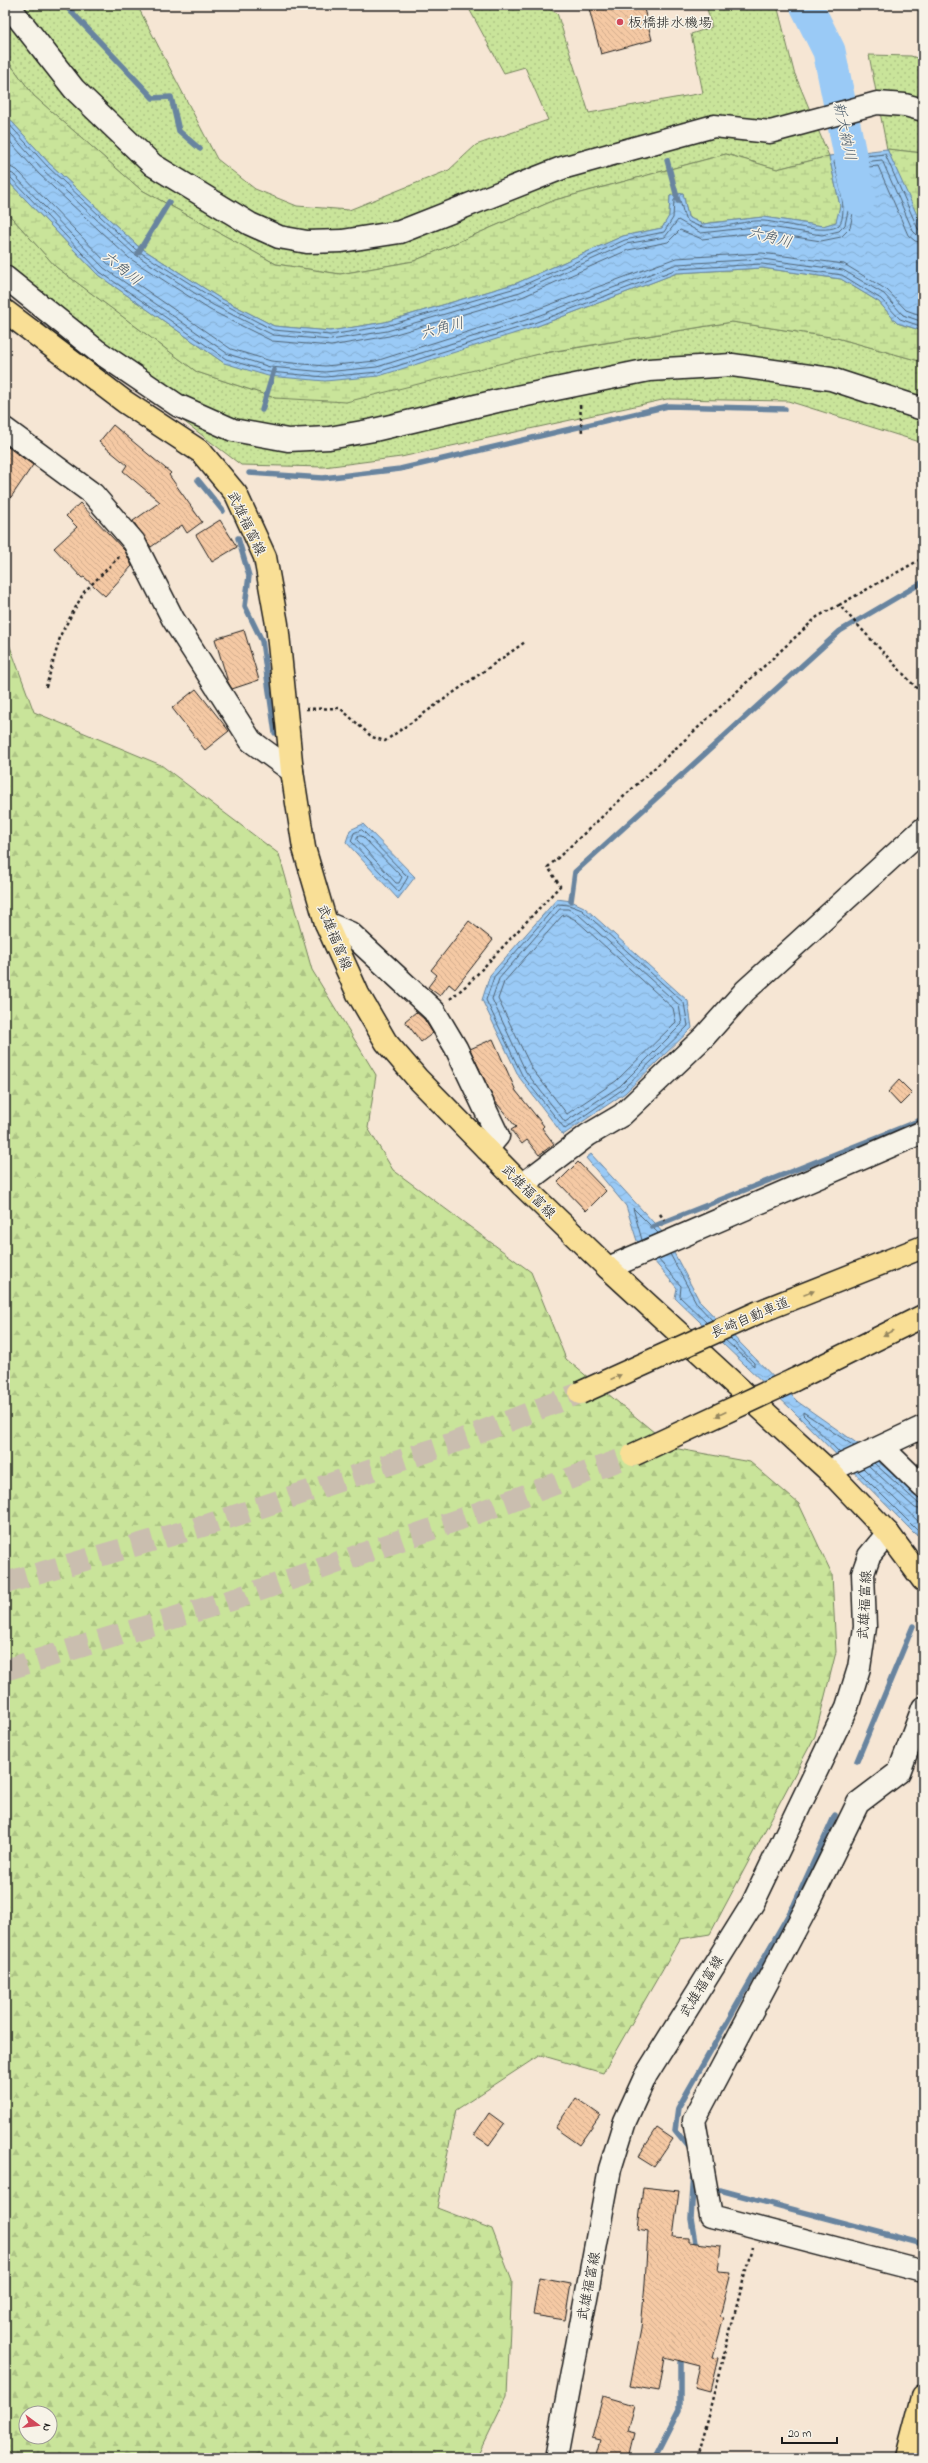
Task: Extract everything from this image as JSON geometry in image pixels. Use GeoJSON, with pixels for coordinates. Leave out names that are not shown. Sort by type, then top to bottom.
{"type":"FeatureCollection","features":[{"type":"Feature","properties":{"kind":"main road","name":"武雄福富線"},"geometry":{"type":"LineString","coordinates":[[5,311],[125,402],[201,452],[236,494],[265,558],[278,624],[292,771],[304,848],[326,923],[358,994],[386,1042],[417,1078],[522,1185],[608,1268],[835,1468],[888,1533],[923,1580]]}},
{"type":"Feature","properties":{"kind":"main road","name":"長崎自動車道"},"geometry":{"type":"LineString","coordinates":[[580,1393],[759,1312],[923,1247]]}},
{"type":"Feature","properties":{"kind":"main road"},"geometry":{"type":"LineString","coordinates":[[633,1455],[794,1380],[923,1316]]}},
{"type":"Feature","properties":{"kind":"main road"},"geometry":{"type":"LineString","coordinates":[[907,2458],[923,2397]]}},
{"type":"Feature","properties":{"kind":"street"},"geometry":{"type":"LineString","coordinates":[[8,5],[74,89],[153,165],[250,224],[279,237],[307,242],[342,241],[400,232],[562,168],[714,126],[770,132],[877,103],[905,105],[923,110]]}},
{"type":"Feature","properties":{"kind":"street"},"geometry":{"type":"LineString","coordinates":[[5,277],[96,350],[177,405],[233,430],[288,440],[329,438],[374,430],[497,401],[649,370],[732,365],[831,379],[923,409]]}},
{"type":"Feature","properties":{"kind":"street"},"geometry":{"type":"LineString","coordinates":[[5,429],[93,494],[134,542],[173,618],[251,741],[292,771]]}},
{"type":"Feature","properties":{"kind":"street"},"geometry":{"type":"LineString","coordinates":[[522,1185],[588,1135],[622,1115],[704,1037],[745,991],[923,829]]}},
{"type":"Feature","properties":{"kind":"street"},"geometry":{"type":"LineString","coordinates":[[326,923],[350,933],[434,1011],[456,1048],[498,1136],[487,1149]]}},
{"type":"Feature","properties":{"kind":"street"},"geometry":{"type":"LineString","coordinates":[[608,1268],[923,1132]]}},
{"type":"Feature","properties":{"kind":"street"},"geometry":{"type":"LineString","coordinates":[[835,1468],[923,1427]]}},
{"type":"Feature","properties":{"kind":"street"},"geometry":{"type":"LineString","coordinates":[[878,1448],[923,1487]]}},
{"type":"Feature","properties":{"kind":"street","name":"武雄福富線"},"geometry":{"type":"LineString","coordinates":[[556,2458],[610,2169],[625,2121],[646,2075],[753,1903],[847,1707],[859,1668],[864,1627],[863,1573],[869,1556],[888,1533]]}},
{"type":"Feature","properties":{"kind":"street"},"geometry":{"type":"LineString","coordinates":[[923,1708],[899,1772],[858,1803],[806,1909],[694,2120],[711,2216],[923,2271]]}},
{"type":"Feature","properties":{"kind":"path"},"geometry":{"type":"LineString","coordinates":[[581,421],[582,434]]}},
{"type":"Feature","properties":{"kind":"path"},"geometry":{"type":"LineString","coordinates":[[46,686],[61,634],[84,592],[134,542]]}},
{"type":"Feature","properties":{"kind":"path"},"geometry":{"type":"LineString","coordinates":[[434,1011],[467,985],[560,886],[548,868],[817,617],[923,558]]}},
{"type":"Feature","properties":{"kind":"path"},"geometry":{"type":"LineString","coordinates":[[839,605],[923,695]]}},
{"type":"Feature","properties":{"kind":"path"},"geometry":{"type":"LineString","coordinates":[[286,709],[340,708],[372,737],[385,741],[525,642]]}},
{"type":"Feature","properties":{"kind":"path"},"geometry":{"type":"LineString","coordinates":[[697,2458],[757,2228]]}},
{"type":"Feature","properties":{"kind":"green space"},"geometry":{"type":"Polygon","coordinates":[[[5,5],[137,5],[217,159],[255,189],[297,206],[349,210],[449,170],[476,145],[548,120],[525,67],[504,73],[467,5],[540,5],[557,13],[589,113],[703,93],[691,34],[712,27],[706,5],[777,5],[794,72],[829,156],[777,169],[726,154],[555,200],[414,261],[340,274],[276,264],[140,189],[34,96],[5,57],[5,5]]]}},
{"type":"Feature","properties":{"kind":"green space"},"geometry":{"type":"Polygon","coordinates":[[[869,55],[911,56],[923,60],[923,153],[887,149],[869,55]]]}},
{"type":"Feature","properties":{"kind":"green space"},"geometry":{"type":"Polygon","coordinates":[[[5,57],[34,96],[140,189],[276,264],[340,274],[414,261],[555,200],[726,154],[777,169],[829,156],[840,206],[837,222],[823,226],[763,217],[702,224],[688,217],[683,193],[670,196],[669,217],[662,228],[623,236],[517,283],[385,322],[330,331],[274,326],[218,297],[138,246],[49,163],[5,114],[5,57]]]}},
{"type":"Feature","properties":{"kind":"green space"},"geometry":{"type":"Polygon","coordinates":[[[887,149],[923,153],[923,228],[921,228],[887,149]]]}},
{"type":"Feature","properties":{"kind":"green space"},"geometry":{"type":"Polygon","coordinates":[[[5,178],[98,275],[224,363],[535,327],[677,273],[762,268],[841,279],[879,302],[897,323],[923,331],[923,362],[837,338],[732,322],[543,353],[346,402],[275,398],[197,372],[56,267],[5,210],[5,178]]]}},
{"type":"Feature","properties":{"kind":"green space"},"geometry":{"type":"Polygon","coordinates":[[[5,210],[56,267],[197,372],[275,398],[732,322],[837,338],[923,362],[923,443],[788,401],[667,399],[401,457],[324,467],[241,465],[169,410],[5,267],[5,210]]]}},
{"type":"Feature","properties":{"kind":"green space"},"geometry":{"type":"Polygon","coordinates":[[[5,633],[34,712],[161,765],[279,854],[312,970],[376,1075],[368,1128],[393,1170],[531,1272],[566,1359],[673,1448],[750,1462],[799,1504],[832,1574],[836,1652],[815,1736],[710,1934],[680,1939],[603,2073],[540,2055],[456,2110],[437,2208],[492,2229],[512,2281],[507,2396],[477,2458],[5,2458],[5,633]]]}},
{"type":"Feature","properties":{"kind":"water","name":"六角川"},"geometry":{"type":"Polygon","coordinates":[[[5,114],[49,163],[138,246],[218,297],[274,326],[330,331],[385,322],[517,283],[623,236],[662,228],[669,216],[670,196],[683,193],[688,217],[702,224],[763,217],[823,226],[836,222],[840,206],[829,156],[887,149],[923,228],[923,331],[897,323],[879,302],[841,279],[762,268],[677,273],[535,327],[379,376],[325,381],[268,376],[224,363],[98,275],[5,178],[5,114]]]}},
{"type":"Feature","properties":{"kind":"water"},"geometry":{"type":"Polygon","coordinates":[[[363,824],[415,877],[398,899],[346,842],[350,830],[363,824]]]}},
{"type":"Feature","properties":{"kind":"water"},"geometry":{"type":"Polygon","coordinates":[[[557,899],[571,901],[584,907],[688,1001],[692,1028],[625,1093],[563,1135],[519,1077],[482,1000],[490,975],[557,899]]]}},
{"type":"Feature","properties":{"kind":"water"},"geometry":{"type":"Polygon","coordinates":[[[591,1154],[664,1234],[700,1302],[798,1402],[858,1444],[919,1497],[923,1504],[923,1536],[915,1534],[792,1410],[675,1298],[677,1288],[637,1241],[626,1206],[586,1158],[591,1154]]]}},
{"type":"Feature","properties":{"kind":"building","name":"板橋排水機場"},"geometry":{"type":"Polygon","coordinates":[[[588,5],[643,5],[652,40],[601,54],[588,5]]]}},
{"type":"Feature","properties":{"kind":"building"},"geometry":{"type":"Polygon","coordinates":[[[113,425],[171,473],[169,475],[202,522],[187,533],[182,525],[151,547],[133,521],[160,502],[123,471],[127,465],[99,442],[113,425]]]}},
{"type":"Feature","properties":{"kind":"building"},"geometry":{"type":"Polygon","coordinates":[[[5,445],[33,465],[5,506],[5,445]]]}},
{"type":"Feature","properties":{"kind":"building"},"geometry":{"type":"Polygon","coordinates":[[[80,503],[125,551],[132,566],[105,596],[84,577],[82,578],[54,548],[77,527],[66,516],[80,503]]]}},
{"type":"Feature","properties":{"kind":"building"},"geometry":{"type":"Polygon","coordinates":[[[220,520],[237,547],[212,562],[196,535],[220,520]]]}},
{"type":"Feature","properties":{"kind":"building"},"geometry":{"type":"Polygon","coordinates":[[[244,630],[259,680],[232,689],[228,682],[215,639],[244,630]]]}},
{"type":"Feature","properties":{"kind":"building"},"geometry":{"type":"Polygon","coordinates":[[[196,689],[229,731],[205,750],[172,708],[196,689]]]}},
{"type":"Feature","properties":{"kind":"building"},"geometry":{"type":"Polygon","coordinates":[[[469,921],[493,940],[455,989],[449,984],[440,996],[428,987],[437,975],[431,970],[469,921]]]}},
{"type":"Feature","properties":{"kind":"building"},"geometry":{"type":"Polygon","coordinates":[[[416,1012],[424,1019],[433,1033],[421,1042],[405,1021],[416,1012]]]}},
{"type":"Feature","properties":{"kind":"building"},"geometry":{"type":"Polygon","coordinates":[[[493,1039],[516,1091],[544,1126],[542,1128],[554,1144],[539,1155],[527,1140],[522,1144],[511,1130],[516,1127],[494,1100],[470,1049],[493,1039]]]}},
{"type":"Feature","properties":{"kind":"building"},"geometry":{"type":"Polygon","coordinates":[[[899,1080],[912,1093],[900,1105],[888,1092],[899,1080]]]}},
{"type":"Feature","properties":{"kind":"building"},"geometry":{"type":"Polygon","coordinates":[[[578,1162],[606,1191],[586,1211],[558,1182],[578,1162]]]}},
{"type":"Feature","properties":{"kind":"building"},"geometry":{"type":"Polygon","coordinates":[[[576,2098],[600,2115],[579,2145],[555,2128],[576,2098]]]}},
{"type":"Feature","properties":{"kind":"building"},"geometry":{"type":"Polygon","coordinates":[[[489,2113],[504,2124],[489,2145],[474,2135],[489,2113]]]}},
{"type":"Feature","properties":{"kind":"building"},"geometry":{"type":"Polygon","coordinates":[[[657,2128],[673,2139],[654,2167],[638,2157],[657,2128]]]}},
{"type":"Feature","properties":{"kind":"building"},"geometry":{"type":"Polygon","coordinates":[[[643,2187],[679,2191],[673,2237],[688,2238],[688,2242],[721,2246],[718,2272],[731,2273],[720,2316],[724,2317],[713,2357],[718,2358],[710,2391],[695,2387],[700,2366],[665,2357],[659,2391],[630,2386],[641,2329],[645,2283],[648,2231],[638,2229],[643,2187]]]}},
{"type":"Feature","properties":{"kind":"building"},"geometry":{"type":"Polygon","coordinates":[[[539,2278],[571,2284],[565,2320],[533,2315],[539,2278]]]}},
{"type":"Feature","properties":{"kind":"building"},"geometry":{"type":"Polygon","coordinates":[[[603,2396],[634,2405],[627,2431],[635,2433],[629,2458],[596,2458],[601,2440],[592,2438],[603,2396]]]}},
{"type":"Feature","properties":{"kind":"waterway"},"geometry":{"type":"LineString","coordinates":[[65,5],[153,98],[171,97],[179,131],[200,149]]}},
{"type":"Feature","properties":{"kind":"waterway","name":"新大納川"},"geometry":{"type":"LineString","coordinates":[[806,5],[829,51],[859,199]]}},
{"type":"Feature","properties":{"kind":"waterway"},"geometry":{"type":"LineString","coordinates":[[667,160],[678,201]]}},
{"type":"Feature","properties":{"kind":"waterway"},"geometry":{"type":"LineString","coordinates":[[138,253],[169,202]]}},
{"type":"Feature","properties":{"kind":"waterway"},"geometry":{"type":"LineString","coordinates":[[262,410],[274,370]]}},
{"type":"Feature","properties":{"kind":"waterway"},"geometry":{"type":"LineString","coordinates":[[249,473],[323,478],[400,469],[668,406],[785,409]]}},
{"type":"Feature","properties":{"kind":"waterway"},"geometry":{"type":"LineString","coordinates":[[198,480],[223,511]]}},
{"type":"Feature","properties":{"kind":"waterway"},"geometry":{"type":"LineString","coordinates":[[238,538],[249,576],[245,606],[262,641],[275,733]]}},
{"type":"Feature","properties":{"kind":"waterway"},"geometry":{"type":"LineString","coordinates":[[571,901],[575,872],[840,631],[923,582]]}},
{"type":"Feature","properties":{"kind":"waterway"},"geometry":{"type":"LineString","coordinates":[[652,1227],[923,1119]]}},
{"type":"Feature","properties":{"kind":"waterway"},"geometry":{"type":"LineString","coordinates":[[857,1761],[913,1626]]}},
{"type":"Feature","properties":{"kind":"waterway"},"geometry":{"type":"LineString","coordinates":[[689,2147],[675,2130],[678,2108],[794,1905],[835,1815]]}},
{"type":"Feature","properties":{"kind":"waterway"},"geometry":{"type":"LineString","coordinates":[[694,2172],[691,2219],[696,2249]]}},
{"type":"Feature","properties":{"kind":"waterway"},"geometry":{"type":"LineString","coordinates":[[720,2190],[923,2244]]}},
{"type":"Feature","properties":{"kind":"waterway"},"geometry":{"type":"LineString","coordinates":[[655,2458],[680,2409],[680,2363],[682,2355]]}},
{"type":"Feature","properties":{"kind":"tunnel"},"geometry":{"type":"LineString","coordinates":[[5,1583],[210,1524],[447,1445],[580,1393]]}},
{"type":"Feature","properties":{"kind":"tunnel"},"geometry":{"type":"LineString","coordinates":[[5,1670],[235,1599],[477,1513],[633,1455]]}},
{"type":"Feature","properties":{"kind":"place","name":"板橋排水機場"},"geometry":{"type":"Point","coordinates":[620,22]}}]}
